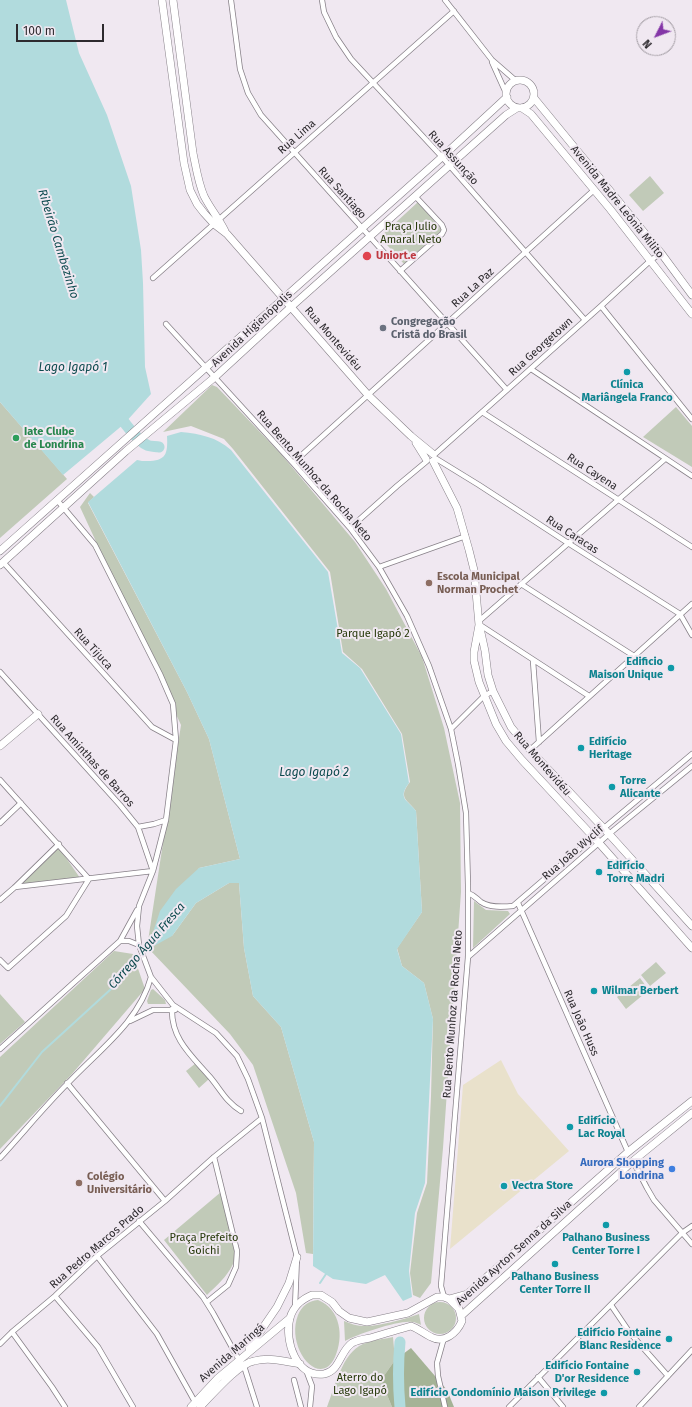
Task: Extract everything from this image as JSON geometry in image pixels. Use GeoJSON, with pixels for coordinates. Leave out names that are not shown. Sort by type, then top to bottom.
{"type":"FeatureCollection","features":[{"type":"Feature","properties":{"kind":"main road"},"geometry":{"type":"LineString","coordinates":[[162,0],[187,182],[196,201],[216,221]]}},
{"type":"Feature","properties":{"kind":"main road"},"geometry":{"type":"LineString","coordinates":[[173,0],[193,153],[198,176],[216,221]]}},
{"type":"Feature","properties":{"kind":"main road"},"geometry":{"type":"LineString","coordinates":[[170,61],[181,60]]}},
{"type":"Feature","properties":{"kind":"main road"},"geometry":{"type":"LineString","coordinates":[[516,80],[524,80],[532,85],[535,93],[530,105],[520,108],[510,104],[506,95],[509,85],[516,80]]}},
{"type":"Feature","properties":{"kind":"main road","name":"Avenida Higienópolis"},"geometry":{"type":"LineString","coordinates":[[0,550],[362,229],[442,157],[506,95]]}},
{"type":"Feature","properties":{"kind":"main road","name":"Avenida Madre Leônia Milito"},"geometry":{"type":"LineString","coordinates":[[534,98],[660,253],[692,295]]}},
{"type":"Feature","properties":{"kind":"main road","name":"Avenida Higienópolis"},"geometry":{"type":"LineString","coordinates":[[2,563],[148,432],[215,377],[506,115],[520,108]]}},
{"type":"Feature","properties":{"kind":"main road","name":"Avenida Madre Leônia Milito"},"geometry":{"type":"LineString","coordinates":[[520,108],[531,114],[691,311]]}},
{"type":"Feature","properties":{"kind":"main road"},"geometry":{"type":"LineString","coordinates":[[196,201],[201,201],[205,196]]}},
{"type":"Feature","properties":{"kind":"main road","name":"Rua Montevidéu"},"geometry":{"type":"LineString","coordinates":[[216,221],[368,395],[411,436],[431,458],[457,508],[466,536],[474,570],[479,623],[474,661],[484,696],[496,724],[506,741],[522,760],[689,940],[692,948]]}},
{"type":"Feature","properties":{"kind":"main road"},"geometry":{"type":"LineString","coordinates":[[479,623],[488,675],[493,692],[512,727],[530,750],[604,828],[692,926]]}},
{"type":"Feature","properties":{"kind":"main road"},"geometry":{"type":"LineString","coordinates":[[0,746],[38,714]]}},
{"type":"Feature","properties":{"kind":"main road","name":"Avenida Ayrton Senna da Silva"},"geometry":{"type":"LineString","coordinates":[[430,1301],[437,1297],[447,1298],[467,1294],[628,1152],[692,1101]]}},
{"type":"Feature","properties":{"kind":"main road","name":"Avenida Ayrton Senna da Silva"},"geometry":{"type":"LineString","coordinates":[[461,1316],[633,1161],[692,1113]]}},
{"type":"Feature","properties":{"kind":"main road"},"geometry":{"type":"LineString","coordinates":[[242,1360],[277,1307],[289,1283],[297,1257]]}},
{"type":"Feature","properties":{"kind":"main road","name":"Avenida Maringá"},"geometry":{"type":"LineString","coordinates":[[306,1370],[294,1356],[288,1331],[290,1318],[296,1307],[304,1298],[312,1295],[321,1295],[332,1302],[339,1311],[349,1318],[367,1322],[408,1313],[430,1301]]}},
{"type":"Feature","properties":{"kind":"main road"},"geometry":{"type":"LineString","coordinates":[[306,1370],[315,1374],[325,1374],[336,1367],[344,1352],[354,1342],[411,1326],[420,1329],[431,1337],[438,1339],[450,1336],[455,1332],[462,1321],[458,1309],[447,1298]]}},
{"type":"Feature","properties":{"kind":"main road","name":"Avenida Maringá"},"geometry":{"type":"LineString","coordinates":[[195,1405],[218,1378],[242,1360],[290,1318]]}},
{"type":"Feature","properties":{"kind":"main road","name":"Avenida Maringá"},"geometry":{"type":"LineString","coordinates":[[242,1360],[253,1361],[270,1359],[300,1364]]}},
{"type":"Feature","properties":{"kind":"street","name":"Rua Santiago"},"geometry":{"type":"LineString","coordinates":[[232,0],[240,69],[248,93],[261,115],[507,390]]}},
{"type":"Feature","properties":{"kind":"street","name":"Rua Assunção"},"geometry":{"type":"LineString","coordinates":[[322,0],[324,12],[336,37],[351,59],[442,157],[585,320]]}},
{"type":"Feature","properties":{"kind":"street"},"geometry":{"type":"LineString","coordinates":[[445,0],[492,60],[516,80]]}},
{"type":"Feature","properties":{"kind":"street","name":"Rua Lima"},"geometry":{"type":"LineString","coordinates":[[153,278],[293,152],[454,11]]}},
{"type":"Feature","properties":{"kind":"street"},"geometry":{"type":"LineString","coordinates":[[492,60],[506,95]]}},
{"type":"Feature","properties":{"kind":"street","name":"Rua La Paz"},"geometry":{"type":"LineString","coordinates":[[293,463],[594,190]]}},
{"type":"Feature","properties":{"kind":"street"},"geometry":{"type":"LineString","coordinates":[[400,271],[442,234],[444,230],[442,225],[415,196]]}},
{"type":"Feature","properties":{"kind":"street","name":"Rua Georgetown"},"geometry":{"type":"LineString","coordinates":[[350,528],[431,458],[660,253]]}},
{"type":"Feature","properties":{"kind":"street"},"geometry":{"type":"LineString","coordinates":[[601,306],[692,419]]}},
{"type":"Feature","properties":{"kind":"street"},"geometry":{"type":"LineString","coordinates":[[166,324],[206,367]]}},
{"type":"Feature","properties":{"kind":"street","name":"Rua Bento Munhoz da Rocha Neto"},"geometry":{"type":"LineString","coordinates":[[206,367],[350,528],[379,566],[407,616],[430,666],[451,730],[466,813],[468,957],[441,1286],[447,1298]]}},
{"type":"Feature","properties":{"kind":"street"},"geometry":{"type":"LineString","coordinates":[[531,369],[692,476]]}},
{"type":"Feature","properties":{"kind":"street","name":"Rua Cayena"},"geometry":{"type":"LineString","coordinates":[[482,412],[692,547]]}},
{"type":"Feature","properties":{"kind":"street","name":"Rua Caracas"},"geometry":{"type":"LineString","coordinates":[[431,458],[479,485],[680,614],[692,634]]}},
{"type":"Feature","properties":{"kind":"street"},"geometry":{"type":"LineString","coordinates":[[589,696],[533,661],[479,623],[521,584],[665,459]]}},
{"type":"Feature","properties":{"kind":"street"},"geometry":{"type":"LineString","coordinates":[[0,1049],[120,941],[139,906],[153,871],[166,820],[176,740],[174,704],[160,674],[95,545],[57,500]]}},
{"type":"Feature","properties":{"kind":"street"},"geometry":{"type":"LineString","coordinates":[[379,566],[466,536]]}},
{"type":"Feature","properties":{"kind":"street","name":"Rua Tijuca"},"geometry":{"type":"LineString","coordinates":[[2,563],[152,728],[176,740]]}},
{"type":"Feature","properties":{"kind":"street"},"geometry":{"type":"LineString","coordinates":[[521,584],[634,656]]}},
{"type":"Feature","properties":{"kind":"street"},"geometry":{"type":"LineString","coordinates":[[530,750],[692,604]]}},
{"type":"Feature","properties":{"kind":"street"},"geometry":{"type":"LineString","coordinates":[[533,661],[539,742]]}},
{"type":"Feature","properties":{"kind":"street","name":"Rua Aminthas de Barros"},"geometry":{"type":"LineString","coordinates":[[0,672],[138,827],[153,871]]}},
{"type":"Feature","properties":{"kind":"street"},"geometry":{"type":"LineString","coordinates":[[451,730],[484,696],[493,692]]}},
{"type":"Feature","properties":{"kind":"street","name":"Rua João Wyclif"},"geometry":{"type":"LineString","coordinates":[[518,903],[593,837],[692,754]]}},
{"type":"Feature","properties":{"kind":"street","name":"Rua João Wyclif"},"geometry":{"type":"LineString","coordinates":[[468,957],[598,843],[692,766]]}},
{"type":"Feature","properties":{"kind":"street"},"geometry":{"type":"LineString","coordinates":[[0,780],[89,879]]}},
{"type":"Feature","properties":{"kind":"street"},"geometry":{"type":"LineString","coordinates":[[0,823],[21,804]]}},
{"type":"Feature","properties":{"kind":"street"},"geometry":{"type":"LineString","coordinates":[[138,827],[166,820]]}},
{"type":"Feature","properties":{"kind":"street"},"geometry":{"type":"LineString","coordinates":[[0,900],[59,844]]}},
{"type":"Feature","properties":{"kind":"street"},"geometry":{"type":"LineString","coordinates":[[15,887],[153,871]]}},
{"type":"Feature","properties":{"kind":"street"},"geometry":{"type":"LineString","coordinates":[[0,960],[8,968],[66,916],[89,879]]}},
{"type":"Feature","properties":{"kind":"street"},"geometry":{"type":"LineString","coordinates":[[468,893],[474,895],[484,904],[491,906],[505,907],[513,906],[518,903]]}},
{"type":"Feature","properties":{"kind":"street","name":"Rua João Huss"},"geometry":{"type":"LineString","coordinates":[[518,903],[628,1152]]}},
{"type":"Feature","properties":{"kind":"street"},"geometry":{"type":"LineString","coordinates":[[139,906],[136,926],[139,946],[151,977],[173,1005],[216,1033],[237,1056],[248,1079],[262,1118],[297,1257],[296,1307]]}},
{"type":"Feature","properties":{"kind":"street"},"geometry":{"type":"LineString","coordinates":[[120,941],[129,940],[139,946]]}},
{"type":"Feature","properties":{"kind":"street"},"geometry":{"type":"LineString","coordinates":[[0,1158],[67,1083],[128,1022],[145,996],[151,977]]}},
{"type":"Feature","properties":{"kind":"street"},"geometry":{"type":"LineString","coordinates":[[128,1022],[153,1010],[172,1009],[184,1012]]}},
{"type":"Feature","properties":{"kind":"street"},"geometry":{"type":"LineString","coordinates":[[172,1009],[175,1027],[185,1050],[211,1078],[226,1099],[241,1111]]}},
{"type":"Feature","properties":{"kind":"street"},"geometry":{"type":"LineString","coordinates":[[67,1083],[165,1201]]}},
{"type":"Feature","properties":{"kind":"street","name":"Rua Pedro Marcos Prado"},"geometry":{"type":"LineString","coordinates":[[0,1344],[55,1296],[97,1256],[165,1201],[214,1157],[262,1118]]}},
{"type":"Feature","properties":{"kind":"street"},"geometry":{"type":"LineString","coordinates":[[206,1302],[228,1285],[236,1267],[237,1251],[214,1157]]}},
{"type":"Feature","properties":{"kind":"street"},"geometry":{"type":"LineString","coordinates":[[633,1161],[654,1200],[692,1244]]}},
{"type":"Feature","properties":{"kind":"street"},"geometry":{"type":"LineString","coordinates":[[139,1221],[206,1302],[242,1360],[257,1407]]}},
{"type":"Feature","properties":{"kind":"street"},"geometry":{"type":"LineString","coordinates":[[509,1407],[682,1233],[692,1226]]}},
{"type":"Feature","properties":{"kind":"street"},"geometry":{"type":"LineString","coordinates":[[97,1256],[157,1334],[195,1405]]}},
{"type":"Feature","properties":{"kind":"street"},"geometry":{"type":"LineString","coordinates":[[55,1296],[98,1348],[133,1407]]}},
{"type":"Feature","properties":{"kind":"street"},"geometry":{"type":"LineString","coordinates":[[611,1305],[630,1333],[668,1376]]}},
{"type":"Feature","properties":{"kind":"street"},"geometry":{"type":"LineString","coordinates":[[12,1332],[65,1407]]}},
{"type":"Feature","properties":{"kind":"street"},"geometry":{"type":"LineString","coordinates":[[444,1338],[437,1363],[444,1407]]}},
{"type":"Feature","properties":{"kind":"street"},"geometry":{"type":"LineString","coordinates":[[639,1407],[692,1350]]}},
{"type":"Feature","properties":{"kind":"street"},"geometry":{"type":"LineString","coordinates":[[306,1370],[312,1386],[310,1407]]}},
{"type":"Feature","properties":{"kind":"street"},"geometry":{"type":"LineString","coordinates":[[538,1377],[563,1407]]}},
{"type":"Feature","properties":{"kind":"street"},"geometry":{"type":"LineString","coordinates":[[294,1380],[301,1407]]}},
{"type":"Feature","properties":{"kind":"shaded area"},"geometry":{"type":"Polygon","coordinates":[[[501,1060],[518,1094],[569,1151],[450,1249],[463,1085],[501,1060]]]}},
{"type":"Feature","properties":{"kind":"green space"},"geometry":{"type":"Polygon","coordinates":[[[650,176],[664,193],[643,211],[629,195],[650,176]]]}},
{"type":"Feature","properties":{"kind":"green space","name":"Praça Julio Amaral Neto"},"geometry":{"type":"Polygon","coordinates":[[[418,202],[442,230],[404,264],[380,237],[418,202]]]}},
{"type":"Feature","properties":{"kind":"green space","name":"Parque Igapó 2"},"geometry":{"type":"Polygon","coordinates":[[[212,385],[217,387],[281,454],[355,542],[386,589],[422,657],[444,728],[460,803],[461,892],[443,1148],[431,1283],[420,1298],[413,1295],[410,1273],[417,1213],[427,1183],[433,1019],[424,983],[402,966],[397,948],[422,912],[416,811],[404,795],[406,787],[410,782],[402,734],[362,669],[343,652],[330,572],[233,449],[224,439],[191,426],[163,432],[212,385]]]}},
{"type":"Feature","properties":{"kind":"green space","name":"Iate Clube de Londrina"},"geometry":{"type":"Polygon","coordinates":[[[0,402],[67,479],[0,538],[0,402]]]}},
{"type":"Feature","properties":{"kind":"green space"},"geometry":{"type":"Polygon","coordinates":[[[676,407],[692,426],[692,467],[643,437],[676,407]]]}},
{"type":"Feature","properties":{"kind":"green space"},"geometry":{"type":"Polygon","coordinates":[[[90,493],[94,497],[88,503],[187,692],[209,739],[240,859],[199,868],[172,936],[196,903],[229,883],[239,883],[244,948],[253,996],[281,1027],[314,1142],[313,1254],[306,1253],[296,1193],[253,1065],[230,1034],[149,949],[148,941],[181,725],[80,507],[90,493]]]}},
{"type":"Feature","properties":{"kind":"green space"},"geometry":{"type":"Polygon","coordinates":[[[58,846],[80,878],[21,885],[58,846]]]}},
{"type":"Feature","properties":{"kind":"green space"},"geometry":{"type":"Polygon","coordinates":[[[474,901],[486,910],[508,911],[510,914],[473,948],[474,901]]]}},
{"type":"Feature","properties":{"kind":"green space"},"geometry":{"type":"Polygon","coordinates":[[[114,951],[133,954],[145,989],[72,1074],[0,1149],[0,1057],[114,951]]]}},
{"type":"Feature","properties":{"kind":"green space"},"geometry":{"type":"Polygon","coordinates":[[[656,962],[666,973],[650,986],[641,975],[656,962]]]}},
{"type":"Feature","properties":{"kind":"green space"},"geometry":{"type":"Polygon","coordinates":[[[640,978],[649,990],[626,1009],[617,997],[640,978]]]}},
{"type":"Feature","properties":{"kind":"green space"},"geometry":{"type":"Polygon","coordinates":[[[153,989],[165,1000],[166,1004],[148,1004],[147,1001],[151,990],[153,989]]]}},
{"type":"Feature","properties":{"kind":"green space"},"geometry":{"type":"Polygon","coordinates":[[[0,994],[25,1022],[0,1044],[0,994]]]}},
{"type":"Feature","properties":{"kind":"green space"},"geometry":{"type":"Polygon","coordinates":[[[196,1063],[209,1079],[199,1088],[186,1071],[196,1063]]]}},
{"type":"Feature","properties":{"kind":"green space","name":"Praça Prefeito Goichi"},"geometry":{"type":"Polygon","coordinates":[[[221,1192],[233,1239],[234,1258],[233,1264],[228,1273],[207,1295],[164,1240],[221,1192]]]}},
{"type":"Feature","properties":{"kind":"green space"},"geometry":{"type":"Polygon","coordinates":[[[318,1300],[326,1304],[332,1310],[336,1317],[340,1333],[338,1349],[335,1357],[329,1366],[321,1369],[313,1367],[306,1361],[296,1340],[295,1328],[301,1309],[306,1304],[318,1300]]]}},
{"type":"Feature","properties":{"kind":"green space"},"geometry":{"type":"Polygon","coordinates":[[[437,1302],[443,1302],[453,1309],[456,1318],[455,1324],[449,1331],[443,1334],[437,1334],[427,1327],[424,1321],[424,1315],[431,1305],[437,1302]]]}},
{"type":"Feature","properties":{"kind":"green space"},"geometry":{"type":"Polygon","coordinates":[[[419,1314],[421,1325],[413,1322],[398,1323],[368,1331],[345,1341],[344,1321],[362,1326],[370,1326],[392,1322],[419,1314]]]}},
{"type":"Feature","properties":{"kind":"green space","name":"Aterro do Lago Igapó"},"geometry":{"type":"Polygon","coordinates":[[[393,1337],[395,1360],[381,1380],[392,1407],[327,1407],[340,1371],[344,1363],[356,1348],[363,1344],[393,1337]]]}},
{"type":"Feature","properties":{"kind":"green space"},"geometry":{"type":"Polygon","coordinates":[[[411,1348],[447,1390],[454,1407],[392,1407],[381,1380],[395,1360],[411,1348]]]}},
{"type":"Feature","properties":{"kind":"water","name":"Lago Igapó 1"},"geometry":{"type":"Polygon","coordinates":[[[0,0],[66,0],[79,53],[107,115],[131,186],[141,250],[145,367],[151,394],[124,424],[63,475],[0,402],[0,0]]]}},
{"type":"Feature","properties":{"kind":"water","name":"Lago Igapó 2"},"geometry":{"type":"Polygon","coordinates":[[[181,432],[214,439],[231,450],[328,572],[342,653],[360,668],[401,734],[409,783],[404,796],[407,802],[416,811],[422,912],[397,949],[402,966],[424,983],[433,1019],[425,1183],[415,1213],[409,1271],[412,1297],[403,1301],[385,1275],[366,1284],[333,1279],[313,1266],[314,1142],[281,1027],[253,996],[244,948],[239,883],[229,883],[196,903],[172,936],[154,946],[154,929],[160,911],[176,889],[199,868],[240,859],[209,739],[187,692],[88,502],[137,460],[153,461],[162,458],[167,448],[167,436],[181,432]]]}},
{"type":"Feature","properties":{"kind":"waterway","name":"Ribeirão Cambezinho"},"geometry":{"type":"LineString","coordinates":[[118,412],[135,435],[143,443],[148,446],[159,447]]}},
{"type":"Feature","properties":{"kind":"waterway","name":"Córrego Água Fresca"},"geometry":{"type":"LineString","coordinates":[[0,1106],[42,1052],[122,979],[155,941]]}},
{"type":"Feature","properties":{"kind":"waterway"},"geometry":{"type":"LineString","coordinates":[[320,1283],[326,1274]]}},
{"type":"Feature","properties":{"kind":"waterway","name":"Ribeirão Cambezinho"},"geometry":{"type":"LineString","coordinates":[[400,1342],[398,1374],[400,1407]]}},
{"type":"Feature","properties":{"kind":"place","name":"Uniort.e"},"geometry":{"type":"Point","coordinates":[367,256]}},
{"type":"Feature","properties":{"kind":"place","name":"Congregação Cristã do Brasil"},"geometry":{"type":"Point","coordinates":[383,328]}},
{"type":"Feature","properties":{"kind":"place","name":"Clínica Mariângela Franco"},"geometry":{"type":"Point","coordinates":[627,372]}},
{"type":"Feature","properties":{"kind":"place","name":"Iate Clube de Londrina"},"geometry":{"type":"Point","coordinates":[16,438]}},
{"type":"Feature","properties":{"kind":"place","name":"Escola Municipal Norman Prochet"},"geometry":{"type":"Point","coordinates":[429,583]}},
{"type":"Feature","properties":{"kind":"place","name":"Edificio Maison Unique"},"geometry":{"type":"Point","coordinates":[671,668]}},
{"type":"Feature","properties":{"kind":"place","name":"Edifício Heritage"},"geometry":{"type":"Point","coordinates":[581,748]}},
{"type":"Feature","properties":{"kind":"place","name":"Torre Alicante"},"geometry":{"type":"Point","coordinates":[612,787]}},
{"type":"Feature","properties":{"kind":"place","name":"Edifício Torre Madri"},"geometry":{"type":"Point","coordinates":[599,872]}},
{"type":"Feature","properties":{"kind":"place","name":"Wilmar Berbert"},"geometry":{"type":"Point","coordinates":[594,991]}},
{"type":"Feature","properties":{"kind":"place","name":"Edifício Lac Royal"},"geometry":{"type":"Point","coordinates":[570,1127]}},
{"type":"Feature","properties":{"kind":"place","name":"Aurora Shopping Londrina"},"geometry":{"type":"Point","coordinates":[672,1169]}},
{"type":"Feature","properties":{"kind":"place","name":"Colégio Universitário"},"geometry":{"type":"Point","coordinates":[79,1183]}},
{"type":"Feature","properties":{"kind":"place","name":"Vectra Store"},"geometry":{"type":"Point","coordinates":[504,1186]}},
{"type":"Feature","properties":{"kind":"place","name":"Palhano Business Center Torre I"},"geometry":{"type":"Point","coordinates":[606,1225]}},
{"type":"Feature","properties":{"kind":"place","name":"Palhano Business Center Torre II"},"geometry":{"type":"Point","coordinates":[555,1264]}},
{"type":"Feature","properties":{"kind":"place","name":"Edifício Fontaine Blanc Residence"},"geometry":{"type":"Point","coordinates":[669,1339]}},
{"type":"Feature","properties":{"kind":"place","name":"Edifício Fontaine D'or Residence"},"geometry":{"type":"Point","coordinates":[637,1372]}},
{"type":"Feature","properties":{"kind":"place","name":"Edifício Condomínio Maison Privilege"},"geometry":{"type":"Point","coordinates":[604,1393]}}]}
